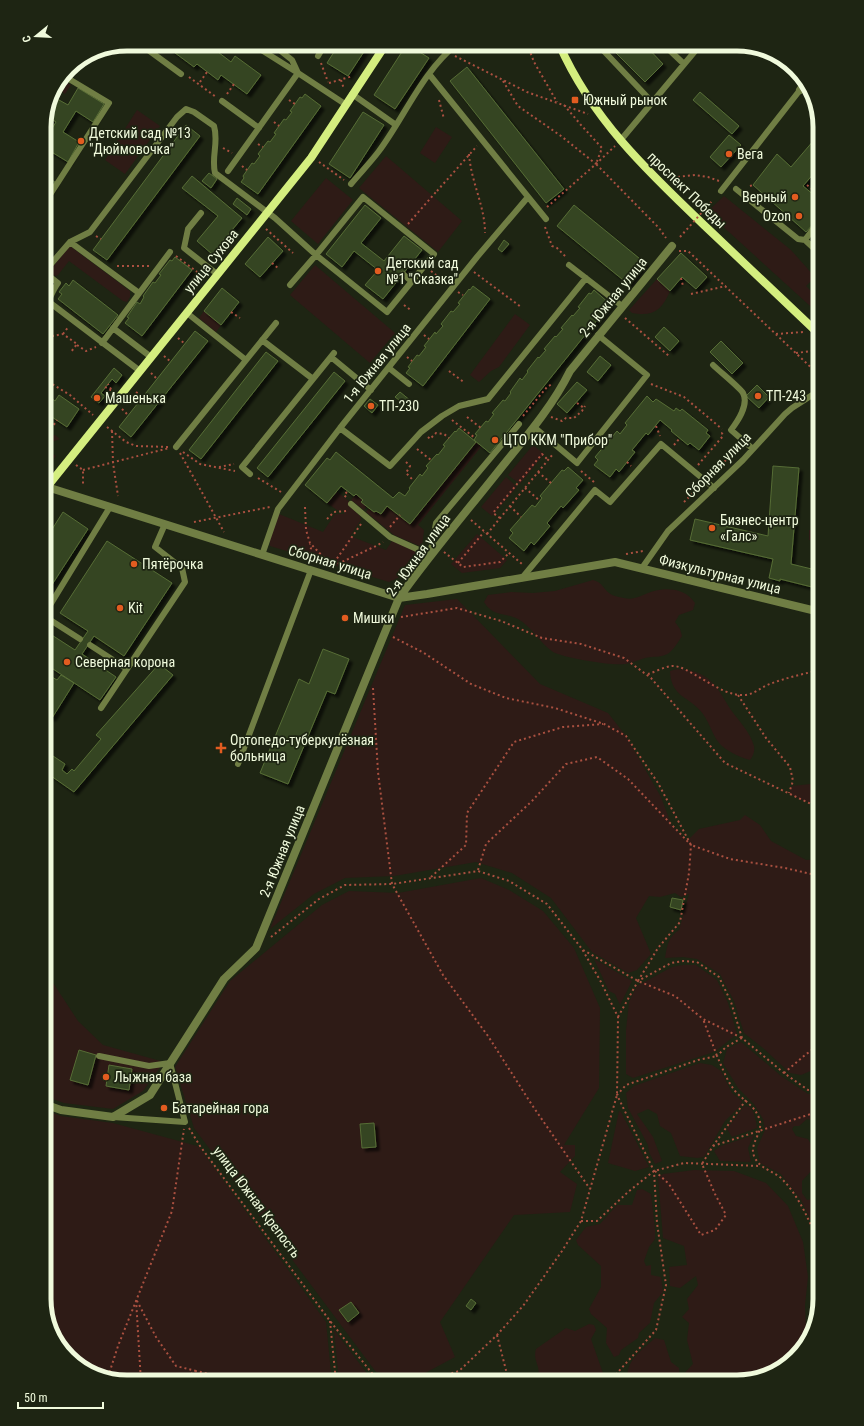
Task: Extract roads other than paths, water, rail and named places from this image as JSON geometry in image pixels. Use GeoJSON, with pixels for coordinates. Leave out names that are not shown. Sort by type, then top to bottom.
{"type":"FeatureCollection","features":[{"type":"Feature","properties":{"kind":"street","name":"улица Сухова"},"geometry":{"type":"LineString","coordinates":[[51,481],[310,158],[381,51]]}},
{"type":"Feature","properties":{"kind":"street","name":"проспект Победы"},"geometry":{"type":"LineString","coordinates":[[562,51],[575,78],[604,121],[620,141],[655,179],[813,328]]}},
{"type":"Feature","properties":{"kind":"street","name":"2-я Южная улица"},"geometry":{"type":"LineString","coordinates":[[113,1117],[150,1095],[224,979],[256,948],[399,598],[430,555],[534,427],[560,390],[570,371],[672,246]]}},
{"type":"Feature","properties":{"kind":"street","name":"Сборная улица"},"geometry":{"type":"LineString","coordinates":[[51,489],[399,598],[615,562]]}},
{"type":"Feature","properties":{"kind":"street","name":"Физкультурная улица"},"geometry":{"type":"LineString","coordinates":[[615,562],[813,610]]}},
{"type":"Feature","properties":{"kind":"street"},"geometry":{"type":"LineString","coordinates":[[51,1106],[61,1110],[113,1117]]}},
{"type":"Feature","properties":{"kind":"lane"},"geometry":{"type":"LineString","coordinates":[[150,51],[181,74]]}},
{"type":"Feature","properties":{"kind":"lane"},"geometry":{"type":"LineString","coordinates":[[264,51],[298,72],[345,104]]}},
{"type":"Feature","properties":{"kind":"lane"},"geometry":{"type":"LineString","coordinates":[[281,51],[292,60],[298,72]]}},
{"type":"Feature","properties":{"kind":"lane"},"geometry":{"type":"LineString","coordinates":[[318,56],[321,51]]}},
{"type":"Feature","properties":{"kind":"lane"},"geometry":{"type":"LineString","coordinates":[[351,184],[379,151],[429,74],[448,51]]}},
{"type":"Feature","properties":{"kind":"lane"},"geometry":{"type":"LineString","coordinates":[[604,51],[652,102]]}},
{"type":"Feature","properties":{"kind":"lane"},"geometry":{"type":"LineString","coordinates":[[670,51],[684,64]]}},
{"type":"Feature","properties":{"kind":"lane"},"geometry":{"type":"LineString","coordinates":[[620,141],[695,51]]}},
{"type":"Feature","properties":{"kind":"lane"},"geometry":{"type":"LineString","coordinates":[[228,171],[298,72]]}},
{"type":"Feature","properties":{"kind":"lane"},"geometry":{"type":"LineString","coordinates":[[429,74],[546,219]]}},
{"type":"Feature","properties":{"kind":"lane"},"geometry":{"type":"LineString","coordinates":[[51,193],[109,103],[69,79]]}},
{"type":"Feature","properties":{"kind":"lane"},"geometry":{"type":"LineString","coordinates":[[721,191],[801,87]]}},
{"type":"Feature","properties":{"kind":"lane"},"geometry":{"type":"LineString","coordinates":[[352,94],[396,125]]}},
{"type":"Feature","properties":{"kind":"lane"},"geometry":{"type":"LineString","coordinates":[[222,101],[259,128]]}},
{"type":"Feature","properties":{"kind":"lane"},"geometry":{"type":"LineString","coordinates":[[51,264],[70,242],[90,232],[177,117],[186,109],[194,112],[214,126],[216,143],[213,164],[215,173],[267,212],[316,254],[387,312],[434,254],[363,196],[316,254],[290,285]]}},
{"type":"Feature","properties":{"kind":"lane"},"geometry":{"type":"LineString","coordinates":[[736,189],[798,239],[805,240],[813,247]]}},
{"type":"Feature","properties":{"kind":"lane","name":"1-я Южная улица"},"geometry":{"type":"LineString","coordinates":[[262,555],[278,508],[485,247],[528,197]]}},
{"type":"Feature","properties":{"kind":"lane"},"geometry":{"type":"LineString","coordinates":[[201,213],[188,228],[184,248],[217,274]]}},
{"type":"Feature","properties":{"kind":"lane"},"geometry":{"type":"LineString","coordinates":[[805,240],[813,229]]}},
{"type":"Feature","properties":{"kind":"lane"},"geometry":{"type":"LineString","coordinates":[[70,242],[139,293]]}},
{"type":"Feature","properties":{"kind":"lane"},"geometry":{"type":"LineString","coordinates":[[102,343],[170,252]]}},
{"type":"Feature","properties":{"kind":"lane"},"geometry":{"type":"LineString","coordinates":[[569,265],[586,278],[620,309]]}},
{"type":"Feature","properties":{"kind":"lane"},"geometry":{"type":"LineString","coordinates":[[403,274],[411,281]]}},
{"type":"Feature","properties":{"kind":"lane"},"geometry":{"type":"LineString","coordinates":[[51,278],[58,283],[54,288],[51,296]]}},
{"type":"Feature","properties":{"kind":"lane"},"geometry":{"type":"LineString","coordinates":[[340,428],[390,466],[421,432],[442,416],[459,406],[488,399],[586,278]]}},
{"type":"Feature","properties":{"kind":"lane"},"geometry":{"type":"LineString","coordinates":[[51,304],[140,371]]}},
{"type":"Feature","properties":{"kind":"lane"},"geometry":{"type":"LineString","coordinates":[[187,313],[246,360]]}},
{"type":"Feature","properties":{"kind":"lane"},"geometry":{"type":"LineString","coordinates":[[176,447],[276,323]]}},
{"type":"Feature","properties":{"kind":"lane"},"geometry":{"type":"LineString","coordinates":[[113,328],[151,357]]}},
{"type":"Feature","properties":{"kind":"lane"},"geometry":{"type":"LineString","coordinates":[[534,427],[577,463],[647,376],[598,335]]}},
{"type":"Feature","properties":{"kind":"lane"},"geometry":{"type":"LineString","coordinates":[[262,340],[313,379]]}},
{"type":"Feature","properties":{"kind":"lane"},"geometry":{"type":"LineString","coordinates":[[250,474],[242,467],[245,462],[332,355],[371,390]]}},
{"type":"Feature","properties":{"kind":"lane"},"geometry":{"type":"LineString","coordinates":[[713,365],[743,393],[745,404],[742,413],[731,430],[753,449]]}},
{"type":"Feature","properties":{"kind":"lane"},"geometry":{"type":"LineString","coordinates":[[389,368],[409,384]]}},
{"type":"Feature","properties":{"kind":"lane","name":"Сборная улица"},"geometry":{"type":"LineString","coordinates":[[642,568],[668,531],[714,488],[789,411],[813,395]]}},
{"type":"Feature","properties":{"kind":"lane"},"geometry":{"type":"LineString","coordinates":[[351,504],[388,535],[430,555],[436,523],[519,424]]}},
{"type":"Feature","properties":{"kind":"lane"},"geometry":{"type":"LineString","coordinates":[[522,578],[595,490],[610,502],[660,444],[714,488]]}},
{"type":"Feature","properties":{"kind":"lane"},"geometry":{"type":"LineString","coordinates":[[51,604],[110,507]]}},
{"type":"Feature","properties":{"kind":"lane"},"geometry":{"type":"LineString","coordinates":[[101,708],[185,582],[182,568],[155,547],[166,524]]}},
{"type":"Feature","properties":{"kind":"lane"},"geometry":{"type":"LineString","coordinates":[[238,764],[311,570]]}},
{"type":"Feature","properties":{"kind":"lane"},"geometry":{"type":"LineString","coordinates":[[51,620],[80,639]]}},
{"type":"Feature","properties":{"kind":"lane"},"geometry":{"type":"LineString","coordinates":[[90,646],[127,669]]}},
{"type":"Feature","properties":{"kind":"lane"},"geometry":{"type":"LineString","coordinates":[[99,1056],[149,1066],[170,1064],[185,1122],[113,1117]]}},
{"type":"Feature","properties":{"kind":"place","name":"Южный рынок"},"geometry":{"type":"Point","coordinates":[575,100]}},
{"type":"Feature","properties":{"kind":"place","name":"Детский сад №13 \"Дюймовочка\""},"geometry":{"type":"Point","coordinates":[81,141]}},
{"type":"Feature","properties":{"kind":"place","name":"Вега"},"geometry":{"type":"Point","coordinates":[729,154]}},
{"type":"Feature","properties":{"kind":"place","name":"Верный"},"geometry":{"type":"Point","coordinates":[795,197]}},
{"type":"Feature","properties":{"kind":"place","name":"Ozon"},"geometry":{"type":"Point","coordinates":[799,216]}},
{"type":"Feature","properties":{"kind":"place","name":"Детский сад №1 \"Сказка\""},"geometry":{"type":"Point","coordinates":[378,271]}},
{"type":"Feature","properties":{"kind":"place","name":"ТП-243"},"geometry":{"type":"Point","coordinates":[758,396]}},
{"type":"Feature","properties":{"kind":"place","name":"Машенька"},"geometry":{"type":"Point","coordinates":[97,398]}},
{"type":"Feature","properties":{"kind":"place","name":"ТП-230"},"geometry":{"type":"Point","coordinates":[371,406]}},
{"type":"Feature","properties":{"kind":"place","name":"ЦТО ККМ \"Прибор\""},"geometry":{"type":"Point","coordinates":[495,440]}},
{"type":"Feature","properties":{"kind":"place","name":"Бизнес-центр «Галс»"},"geometry":{"type":"Point","coordinates":[712,528]}},
{"type":"Feature","properties":{"kind":"place","name":"Пятёрочка"},"geometry":{"type":"Point","coordinates":[134,564]}},
{"type":"Feature","properties":{"kind":"place","name":"Kit"},"geometry":{"type":"Point","coordinates":[120,608]}},
{"type":"Feature","properties":{"kind":"place","name":"Мишки"},"geometry":{"type":"Point","coordinates":[345,618]}},
{"type":"Feature","properties":{"kind":"place","name":"Северная корона"},"geometry":{"type":"Point","coordinates":[67,662]}},
{"type":"Feature","properties":{"kind":"place","name":"Ортопедо-туберкулёзная больница"},"geometry":{"type":"Point","coordinates":[221,748]}},
{"type":"Feature","properties":{"kind":"place","name":"Лыжная база"},"geometry":{"type":"Point","coordinates":[106,1077]}},
{"type":"Feature","properties":{"kind":"place","name":"Батарейная гора"},"geometry":{"type":"Point","coordinates":[164,1108]}}]}
